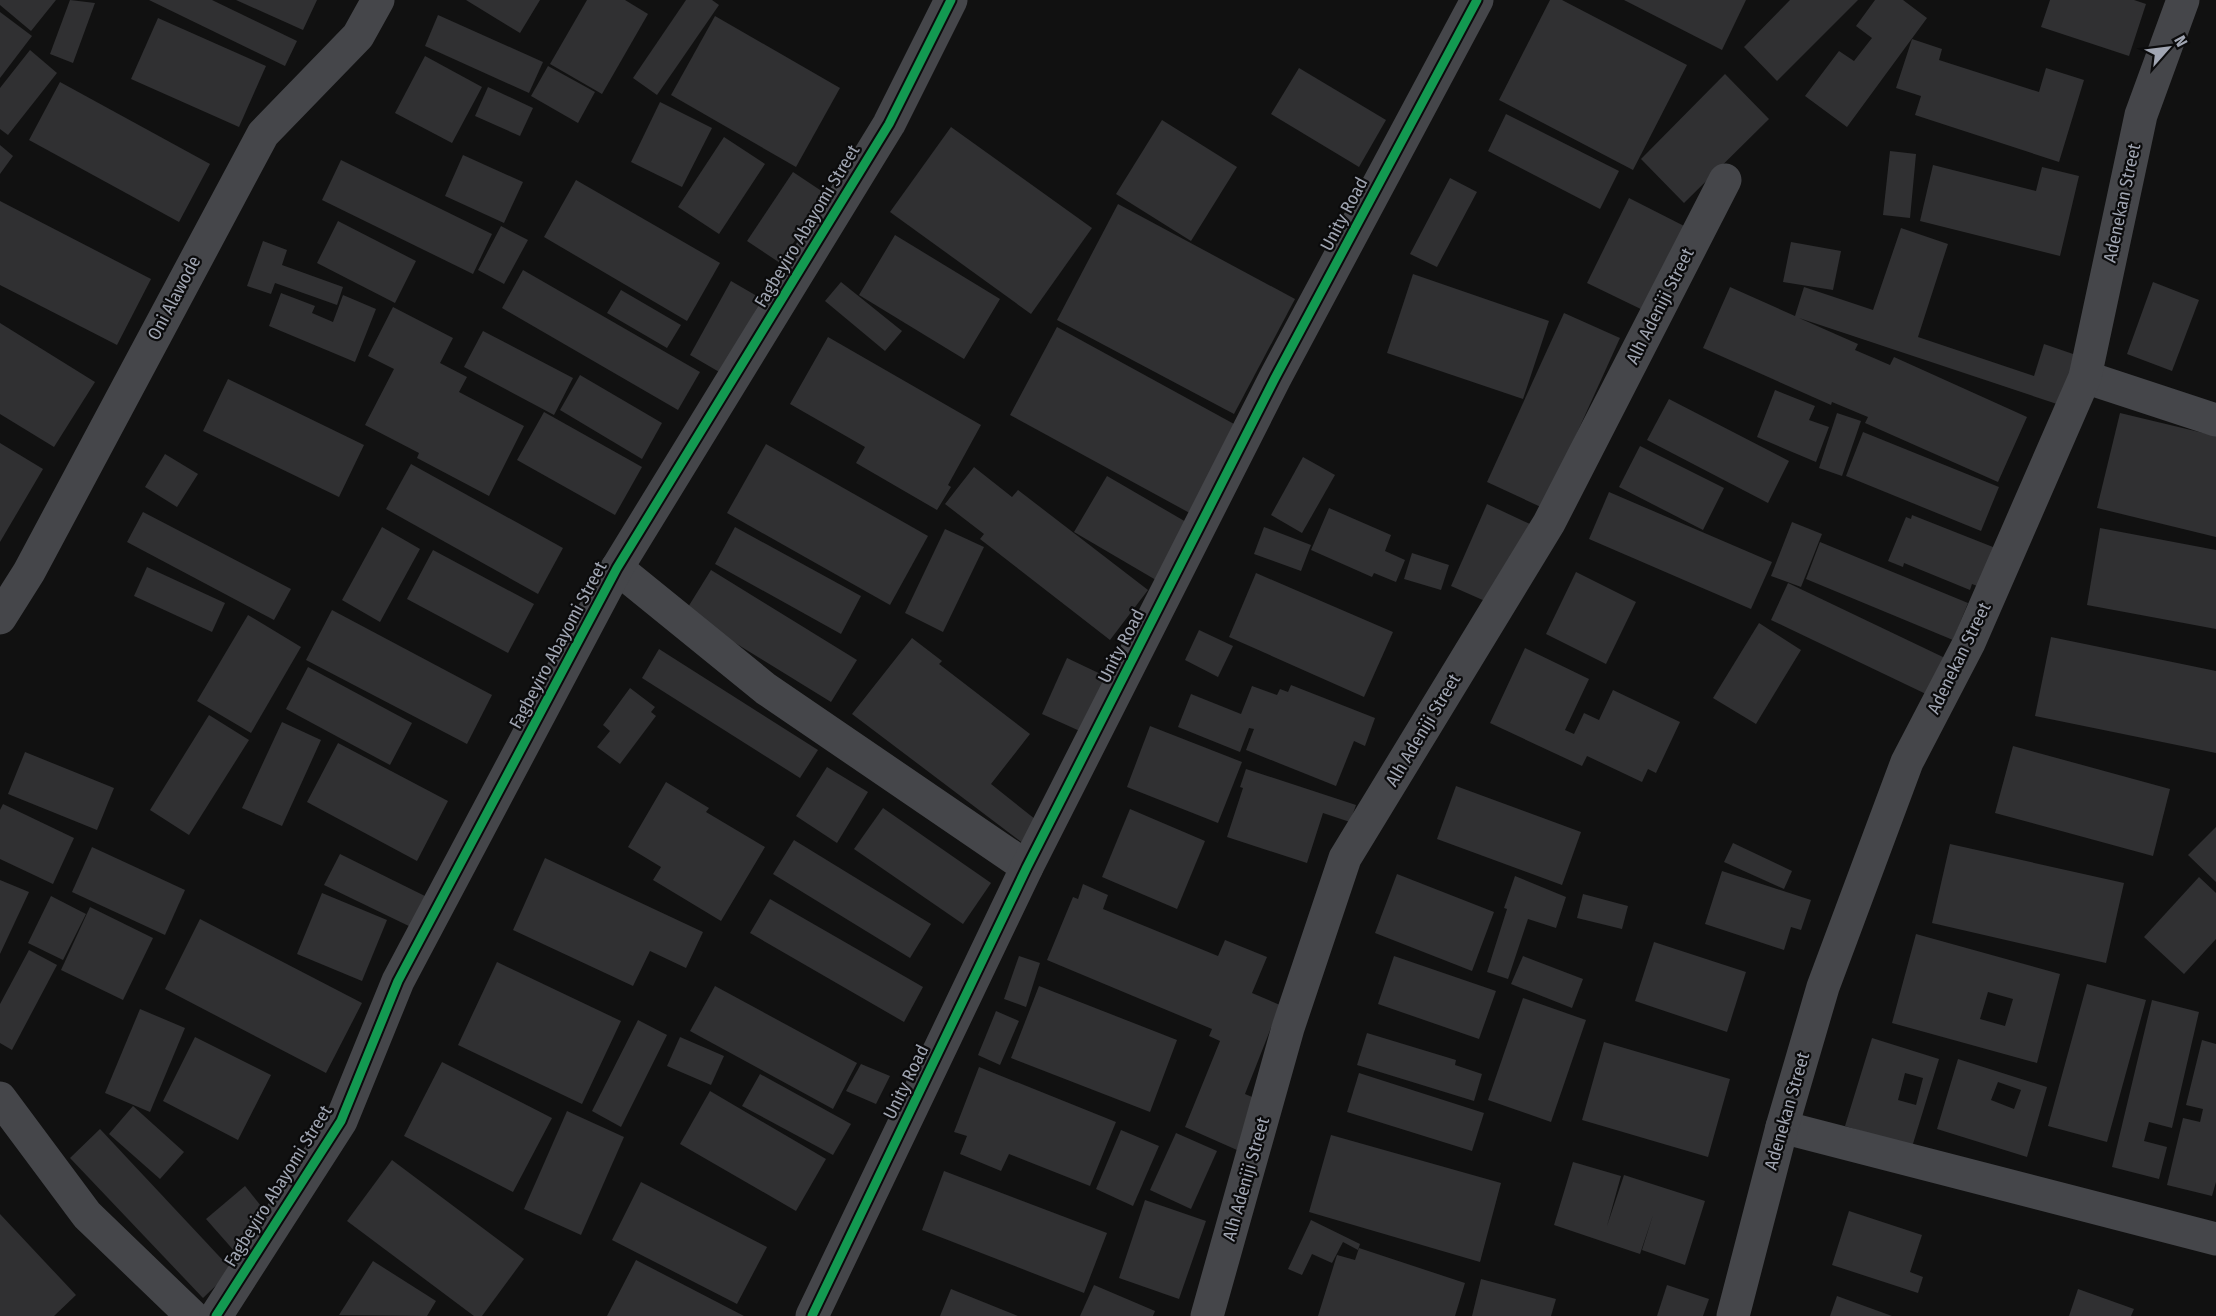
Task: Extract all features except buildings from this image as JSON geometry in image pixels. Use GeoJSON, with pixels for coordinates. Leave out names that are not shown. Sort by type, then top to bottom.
{"type":"FeatureCollection","features":[{"type":"Feature","properties":{"kind":"street","name":"Oni Alawode"},"geometry":{"type":"LineString","coordinates":[[0,618],[29,572],[263,134],[358,36],[378,0]]}},
{"type":"Feature","properties":{"kind":"street","name":"Fagbeyiro Abayomi Street"},"geometry":{"type":"LineString","coordinates":[[216,1316],[341,1121],[398,981],[617,568],[889,124],[951,0]]}},
{"type":"Feature","properties":{"kind":"street","name":"Unity Road"},"geometry":{"type":"LineString","coordinates":[[812,1316],[1027,867],[1275,378],[1477,0]]}},
{"type":"Feature","properties":{"kind":"street","name":"Adenekan Street"},"geometry":{"type":"LineString","coordinates":[[1733,1316],[1782,1127],[1823,987],[1907,762],[1969,642],[2085,377],[2141,115],[2183,0]]}},
{"type":"Feature","properties":{"kind":"street","name":"Alh Adeniji Street"},"geometry":{"type":"LineString","coordinates":[[1207,1316],[1288,1028],[1345,858],[1549,523],[1725,180]]}},
{"type":"Feature","properties":{"kind":"street"},"geometry":{"type":"LineString","coordinates":[[2085,377],[2216,420]]}},
{"type":"Feature","properties":{"kind":"street"},"geometry":{"type":"LineString","coordinates":[[617,568],[766,689],[1027,867]]}},
{"type":"Feature","properties":{"kind":"street"},"geometry":{"type":"LineString","coordinates":[[0,1098],[87,1215],[192,1316]]}},
{"type":"Feature","properties":{"kind":"street"},"geometry":{"type":"LineString","coordinates":[[1782,1127],[2216,1239]]}},
{"type":"Feature","properties":{"kind":"cycle path"},"geometry":{"type":"LineString","coordinates":[[216,1316],[341,1121],[398,981],[617,568],[889,124],[951,0]]}},
{"type":"Feature","properties":{"kind":"cycle path"},"geometry":{"type":"LineString","coordinates":[[812,1316],[1027,867],[1275,378],[1477,0]]}}]}
